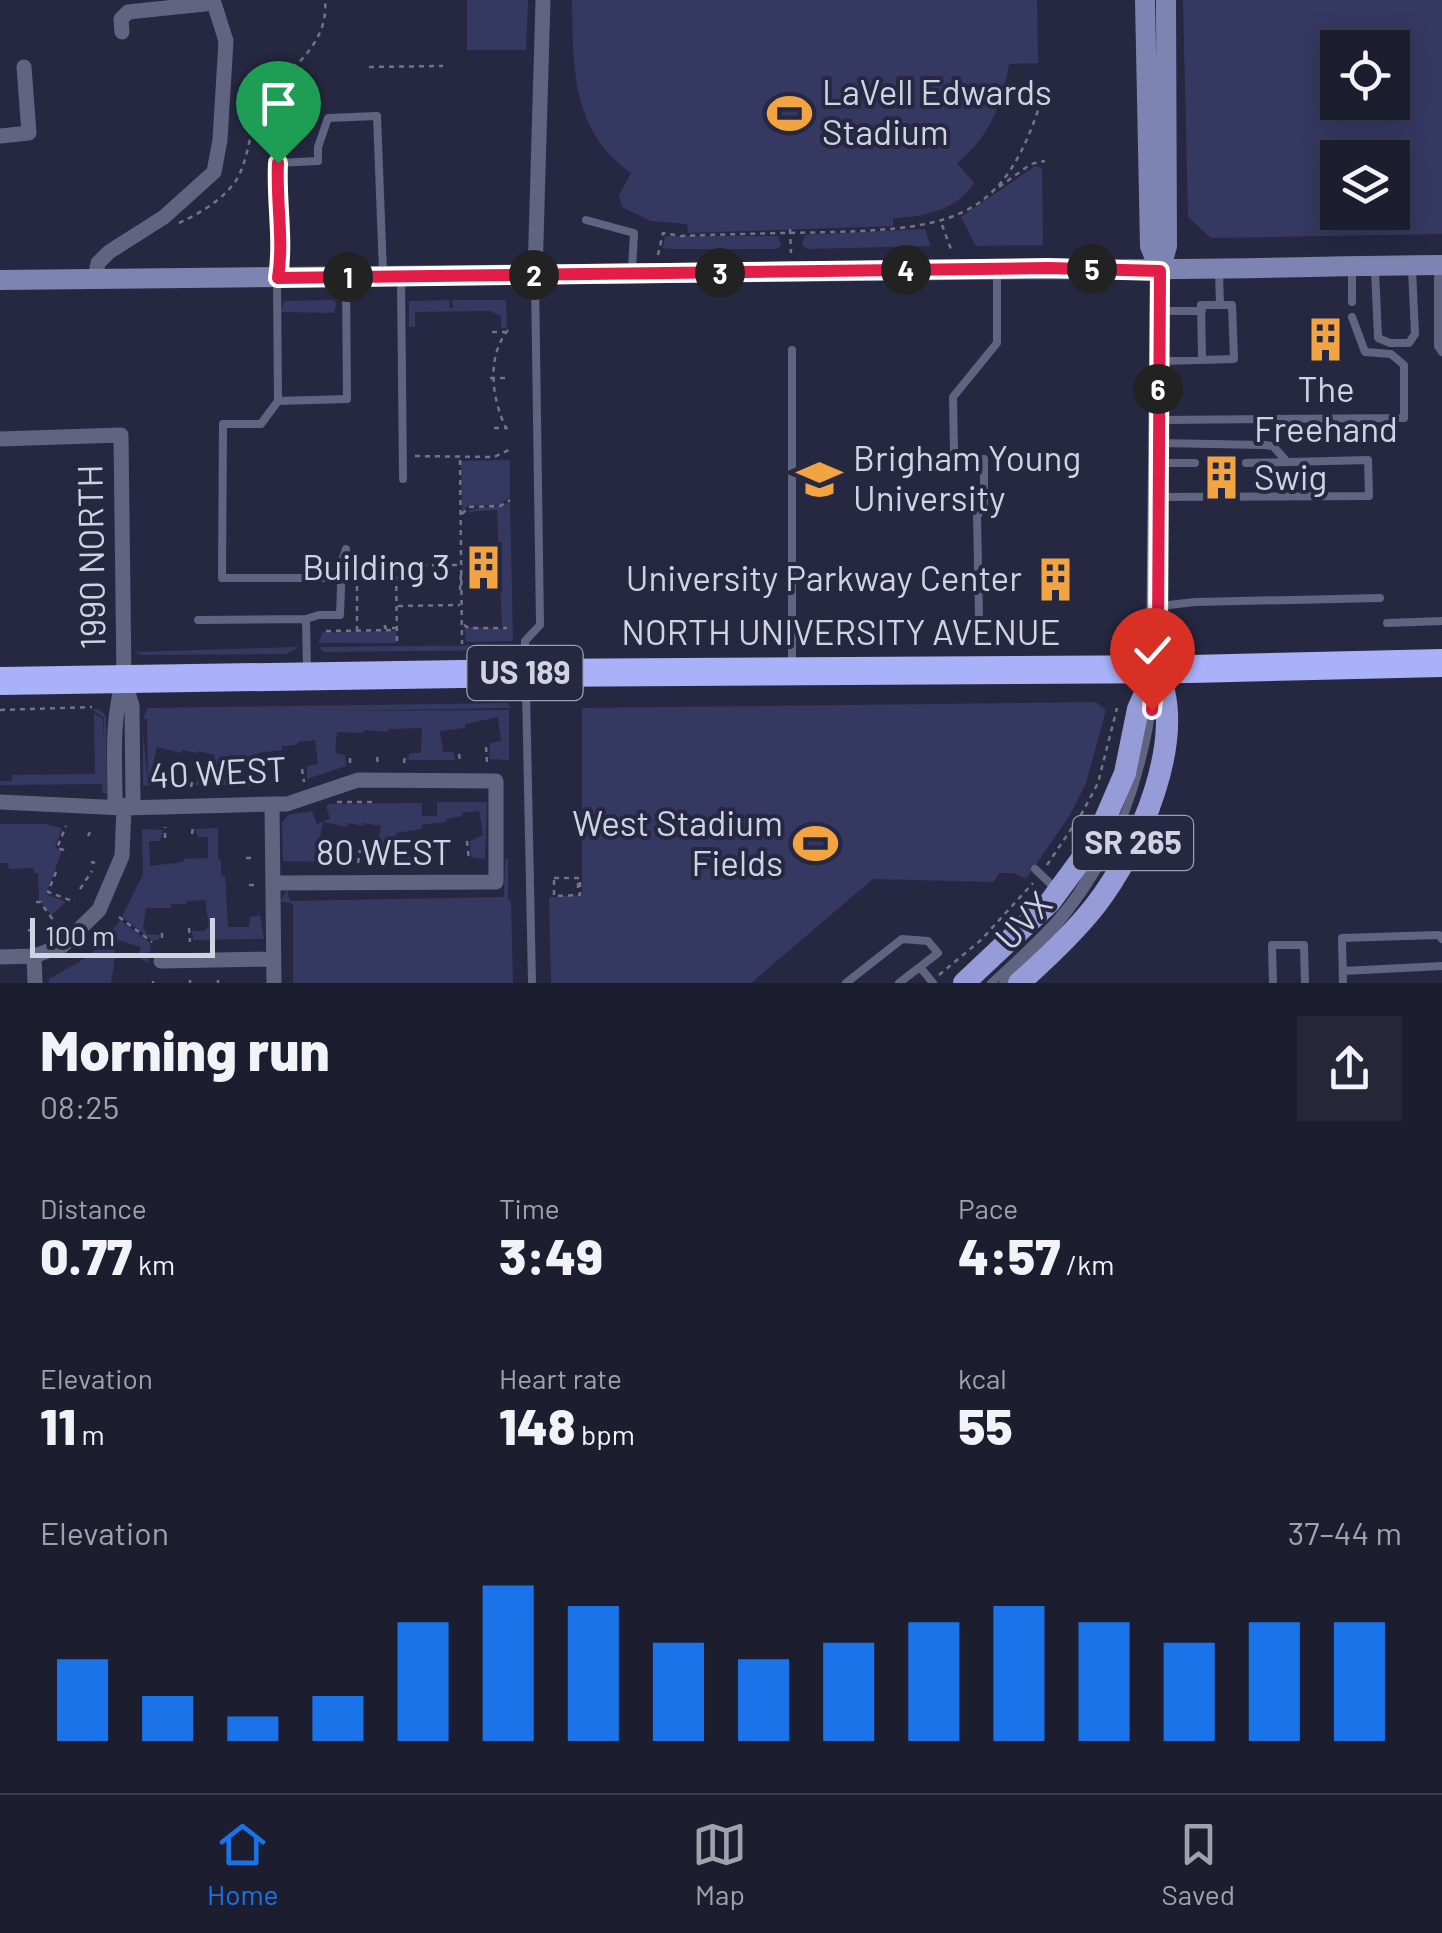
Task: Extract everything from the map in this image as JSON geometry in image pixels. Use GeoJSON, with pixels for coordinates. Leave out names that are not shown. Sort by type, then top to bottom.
{"type":"FeatureCollection","features":[{"type":"Feature","properties":{"kind":"highway","name":"NORTH UNIVERSITY AVENUE"},"geometry":{"type":"LineString","coordinates":[[0,681],[1442,663]]}},
{"type":"Feature","properties":{"kind":"main road"},"geometry":{"type":"LineString","coordinates":[[1145,0],[1150,246],[1160,271]]}},
{"type":"Feature","properties":{"kind":"main road"},"geometry":{"type":"LineString","coordinates":[[1156,669],[1160,271],[1167,246],[1166,0]]}},
{"type":"Feature","properties":{"kind":"main road"},"geometry":{"type":"LineString","coordinates":[[0,280],[997,269],[1160,271],[1440,265]]}},
{"type":"Feature","properties":{"kind":"main road","name":"SR 265"},"geometry":{"type":"LineString","coordinates":[[964,983],[1027,927],[1097,838],[1125,773],[1138,709],[1156,669]]}},
{"type":"Feature","properties":{"kind":"main road","name":"SR 265"},"geometry":{"type":"LineString","coordinates":[[1019,983],[1062,944],[1094,907],[1132,847],[1155,786],[1166,735],[1166,692],[1156,669]]}},
{"type":"Feature","properties":{"kind":"street"},"geometry":{"type":"LineString","coordinates":[[535,275],[543,0]]}},
{"type":"Feature","properties":{"kind":"street"},"geometry":{"type":"LineString","coordinates":[[95,280],[98,263],[109,252],[164,217],[214,172],[220,140],[226,41],[214,2],[128,12],[121,19],[122,32]]}},
{"type":"Feature","properties":{"kind":"street"},"geometry":{"type":"LineString","coordinates":[[0,136],[28,134],[24,68]]}},
{"type":"Feature","properties":{"kind":"street","name":"1990 NORTH"},"geometry":{"type":"LineString","coordinates":[[0,438],[121,434],[124,680],[132,706],[133,782],[133,801],[124,808]]}},
{"type":"Feature","properties":{"kind":"street","name":"40 WEST"},"geometry":{"type":"LineString","coordinates":[[0,802],[124,808],[288,804],[358,780],[496,781],[496,882]]}},
{"type":"Feature","properties":{"kind":"street"},"geometry":{"type":"LineString","coordinates":[[272,804],[274,983]]}},
{"type":"Feature","properties":{"kind":"street"},"geometry":{"type":"LineString","coordinates":[[0,957],[34,956],[62,946],[99,910],[119,870],[124,808]]}},
{"type":"Feature","properties":{"kind":"street","name":"80 WEST"},"geometry":{"type":"LineString","coordinates":[[273,884],[496,882]]}},
{"type":"Feature","properties":{"kind":"street"},"geometry":{"type":"LineString","coordinates":[[34,956],[35,983]]}},
{"type":"Feature","properties":{"kind":"street"},"geometry":{"type":"LineString","coordinates":[[162,961],[274,959]]}},
{"type":"Feature","properties":{"kind":"lane"},"geometry":{"type":"LineString","coordinates":[[323,578],[222,578],[223,424],[261,424],[278,400],[278,278],[282,248],[281,210],[276,196],[278,163],[318,161],[318,147],[328,118],[377,116],[392,276],[403,479]]}},
{"type":"Feature","properties":{"kind":"lane"},"geometry":{"type":"LineString","coordinates":[[586,220],[634,233],[632,274]]}},
{"type":"Feature","properties":{"kind":"lane"},"geometry":{"type":"LineString","coordinates":[[1375,266],[1378,338],[1390,343],[1409,343],[1415,334],[1412,265]]}},
{"type":"Feature","properties":{"kind":"lane"},"geometry":{"type":"LineString","coordinates":[[1440,265],[1438,346],[1442,352]]}},
{"type":"Feature","properties":{"kind":"lane"},"geometry":{"type":"LineString","coordinates":[[1352,266],[1352,302]]}},
{"type":"Feature","properties":{"kind":"lane"},"geometry":{"type":"LineString","coordinates":[[1219,267],[1220,305]]}},
{"type":"Feature","properties":{"kind":"lane"},"geometry":{"type":"LineString","coordinates":[[979,617],[977,516],[984,506],[984,459],[970,460],[954,452],[953,397],[998,343],[997,269]]}},
{"type":"Feature","properties":{"kind":"lane"},"geometry":{"type":"LineString","coordinates":[[532,983],[525,641],[540,625],[535,275]]}},
{"type":"Feature","properties":{"kind":"lane"},"geometry":{"type":"LineString","coordinates":[[278,400],[348,399],[346,277]]}},
{"type":"Feature","properties":{"kind":"lane"},"geometry":{"type":"LineString","coordinates":[[1158,361],[1202,360],[1234,359],[1232,304],[1202,305],[1202,360]]}},
{"type":"Feature","properties":{"kind":"lane"},"geometry":{"type":"LineString","coordinates":[[1159,312],[1202,310]]}},
{"type":"Feature","properties":{"kind":"lane"},"geometry":{"type":"LineString","coordinates":[[1157,420],[1404,418],[1404,365],[1391,354],[1365,352],[1352,317]]}},
{"type":"Feature","properties":{"kind":"lane"},"geometry":{"type":"LineString","coordinates":[[792,350],[792,672]]}},
{"type":"Feature","properties":{"kind":"lane"},"geometry":{"type":"LineString","coordinates":[[1157,454],[1264,445],[1273,446],[1288,462]]}},
{"type":"Feature","properties":{"kind":"lane"},"geometry":{"type":"LineString","coordinates":[[1157,454],[1195,463]]}},
{"type":"Feature","properties":{"kind":"lane"},"geometry":{"type":"LineString","coordinates":[[1157,497],[1369,496],[1368,460],[1246,463]]}},
{"type":"Feature","properties":{"kind":"lane"},"geometry":{"type":"LineString","coordinates":[[198,620],[306,620],[318,615],[340,615],[346,549]]}},
{"type":"Feature","properties":{"kind":"lane"},"geometry":{"type":"LineString","coordinates":[[1158,606],[1380,598]]}},
{"type":"Feature","properties":{"kind":"lane"},"geometry":{"type":"LineString","coordinates":[[306,620],[307,676]]}},
{"type":"Feature","properties":{"kind":"lane"},"geometry":{"type":"LineString","coordinates":[[1387,623],[1442,620]]}},
{"type":"Feature","properties":{"kind":"lane","name":"UVX"},"geometry":{"type":"LineString","coordinates":[[1003,983],[1078,903],[1110,850],[1142,764],[1156,669]]}},
{"type":"Feature","properties":{"kind":"lane"},"geometry":{"type":"LineString","coordinates":[[991,983],[1032,944],[1082,884],[1091,868],[1097,838]]}},
{"type":"Feature","properties":{"kind":"lane"},"geometry":{"type":"LineString","coordinates":[[1038,872],[1058,892]]}},
{"type":"Feature","properties":{"kind":"lane"},"geometry":{"type":"LineString","coordinates":[[1343,983],[1342,938],[1439,935],[1442,939]]}},
{"type":"Feature","properties":{"kind":"lane"},"geometry":{"type":"LineString","coordinates":[[846,983],[902,940],[928,940],[938,953],[899,983]]}},
{"type":"Feature","properties":{"kind":"lane"},"geometry":{"type":"LineString","coordinates":[[1262,983],[1272,983],[1272,946],[1304,945],[1304,983]]}},
{"type":"Feature","properties":{"kind":"lane"},"geometry":{"type":"LineString","coordinates":[[1342,971],[1442,966]]}},
{"type":"Feature","properties":{"kind":"lane"},"geometry":{"type":"LineString","coordinates":[[920,967],[935,979]]}},
{"type":"Feature","properties":{"kind":"path"},"geometry":{"type":"LineString","coordinates":[[175,225],[201,213],[235,182],[256,117],[268,96],[313,49],[325,0]]}},
{"type":"Feature","properties":{"kind":"path"},"geometry":{"type":"LineString","coordinates":[[369,67],[443,66]]}},
{"type":"Feature","properties":{"kind":"path"},"geometry":{"type":"LineString","coordinates":[[994,191],[1023,151],[1044,90]]}},
{"type":"Feature","properties":{"kind":"path"},"geometry":{"type":"LineString","coordinates":[[1038,112],[1044,108]]}},
{"type":"Feature","properties":{"kind":"path"},"geometry":{"type":"LineString","coordinates":[[658,255],[663,233],[681,236],[892,230],[942,222],[964,212],[1031,164],[1045,161]]}},
{"type":"Feature","properties":{"kind":"path"},"geometry":{"type":"LineString","coordinates":[[942,222],[952,252]]}},
{"type":"Feature","properties":{"kind":"path"},"geometry":{"type":"LineString","coordinates":[[790,231],[791,253]]}},
{"type":"Feature","properties":{"kind":"path"},"geometry":{"type":"LineString","coordinates":[[492,332],[507,331],[495,357],[492,378],[496,406],[508,428],[494,428]]}},
{"type":"Feature","properties":{"kind":"path"},"geometry":{"type":"LineString","coordinates":[[492,378],[509,378]]}},
{"type":"Feature","properties":{"kind":"path"},"geometry":{"type":"LineString","coordinates":[[408,453],[419,458],[494,459],[510,449]]}},
{"type":"Feature","properties":{"kind":"path"},"geometry":{"type":"LineString","coordinates":[[460,458],[458,583],[462,596],[462,644]]}},
{"type":"Feature","properties":{"kind":"path"},"geometry":{"type":"LineString","coordinates":[[461,515],[469,507],[500,506],[510,500]]}},
{"type":"Feature","properties":{"kind":"path"},"geometry":{"type":"LineString","coordinates":[[461,540],[468,540]]}},
{"type":"Feature","properties":{"kind":"path"},"geometry":{"type":"LineString","coordinates":[[428,565],[428,572]]}},
{"type":"Feature","properties":{"kind":"path"},"geometry":{"type":"LineString","coordinates":[[357,630],[357,566],[461,565]]}},
{"type":"Feature","properties":{"kind":"path"},"geometry":{"type":"LineString","coordinates":[[396,566],[398,644]]}},
{"type":"Feature","properties":{"kind":"path"},"geometry":{"type":"LineString","coordinates":[[458,583],[461,572]]}},
{"type":"Feature","properties":{"kind":"path"},"geometry":{"type":"LineString","coordinates":[[462,596],[470,596]]}},
{"type":"Feature","properties":{"kind":"path"},"geometry":{"type":"LineString","coordinates":[[390,597],[397,597]]}},
{"type":"Feature","properties":{"kind":"path"},"geometry":{"type":"LineString","coordinates":[[429,599],[433,606]]}},
{"type":"Feature","properties":{"kind":"path"},"geometry":{"type":"LineString","coordinates":[[397,606],[462,605]]}},
{"type":"Feature","properties":{"kind":"path"},"geometry":{"type":"LineString","coordinates":[[462,624],[470,628],[507,628]]}},
{"type":"Feature","properties":{"kind":"path"},"geometry":{"type":"LineString","coordinates":[[385,625],[397,629]]}},
{"type":"Feature","properties":{"kind":"path"},"geometry":{"type":"LineString","coordinates":[[326,631],[397,629]]}},
{"type":"Feature","properties":{"kind":"path"},"geometry":{"type":"LineString","coordinates":[[0,710],[92,707]]}},
{"type":"Feature","properties":{"kind":"path"},"geometry":{"type":"LineString","coordinates":[[935,979],[981,940],[1082,814],[1098,782],[1117,708]]}},
{"type":"Feature","properties":{"kind":"path"},"geometry":{"type":"LineString","coordinates":[[486,746],[487,762]]}},
{"type":"Feature","properties":{"kind":"path"},"geometry":{"type":"LineString","coordinates":[[459,754],[460,762]]}},
{"type":"Feature","properties":{"kind":"path"},"geometry":{"type":"LineString","coordinates":[[404,763],[405,755]]}},
{"type":"Feature","properties":{"kind":"path"},"geometry":{"type":"LineString","coordinates":[[378,756],[378,764]]}},
{"type":"Feature","properties":{"kind":"path"},"geometry":{"type":"LineString","coordinates":[[350,758],[350,766]]}},
{"type":"Feature","properties":{"kind":"path"},"geometry":{"type":"LineString","coordinates":[[302,769],[304,782]]}},
{"type":"Feature","properties":{"kind":"path"},"geometry":{"type":"LineString","coordinates":[[163,788],[166,774]]}},
{"type":"Feature","properties":{"kind":"path"},"geometry":{"type":"LineString","coordinates":[[275,776],[276,786]]}},
{"type":"Feature","properties":{"kind":"path"},"geometry":{"type":"LineString","coordinates":[[192,787],[193,778]]}},
{"type":"Feature","properties":{"kind":"path"},"geometry":{"type":"LineString","coordinates":[[332,802],[376,802]]}},
{"type":"Feature","properties":{"kind":"path"},"geometry":{"type":"LineString","coordinates":[[64,850],[57,848],[66,826]]}},
{"type":"Feature","properties":{"kind":"path"},"geometry":{"type":"LineString","coordinates":[[192,826],[192,834]]}},
{"type":"Feature","properties":{"kind":"path"},"geometry":{"type":"LineString","coordinates":[[166,827],[166,838]]}},
{"type":"Feature","properties":{"kind":"path"},"geometry":{"type":"LineString","coordinates":[[467,841],[469,861]]}},
{"type":"Feature","properties":{"kind":"path"},"geometry":{"type":"LineString","coordinates":[[440,848],[442,862]]}},
{"type":"Feature","properties":{"kind":"path"},"geometry":{"type":"LineString","coordinates":[[331,864],[333,849]]}},
{"type":"Feature","properties":{"kind":"path"},"geometry":{"type":"LineString","coordinates":[[358,863],[360,850]]}},
{"type":"Feature","properties":{"kind":"path"},"geometry":{"type":"LineString","coordinates":[[414,855],[415,862]]}},
{"type":"Feature","properties":{"kind":"path"},"geometry":{"type":"LineString","coordinates":[[246,858],[254,858]]}},
{"type":"Feature","properties":{"kind":"path"},"geometry":{"type":"LineString","coordinates":[[56,872],[48,892],[74,902]]}},
{"type":"Feature","properties":{"kind":"path"},"geometry":{"type":"LineString","coordinates":[[83,886],[92,872]]}},
{"type":"Feature","properties":{"kind":"path"},"geometry":{"type":"LineString","coordinates":[[554,878],[580,878],[579,886],[580,895],[554,896],[554,878]]}},
{"type":"Feature","properties":{"kind":"path"},"geometry":{"type":"LineString","coordinates":[[36,902],[54,922]]}},
{"type":"Feature","properties":{"kind":"path"},"geometry":{"type":"LineString","coordinates":[[119,917],[152,942]]}},
{"type":"Feature","properties":{"kind":"path"},"geometry":{"type":"LineString","coordinates":[[189,928],[190,942]]}},
{"type":"Feature","properties":{"kind":"path"},"geometry":{"type":"LineString","coordinates":[[162,932],[162,942]]}},
{"type":"Feature","properties":{"kind":"shaded area"},"geometry":{"type":"Polygon","coordinates":[[[467,0],[528,0],[526,50],[467,50],[467,0]]]}},
{"type":"Feature","properties":{"kind":"shaded area","name":"LaVell Edwards Stadium"},"geometry":{"type":"Polygon","coordinates":[[[572,0],[1037,0],[1038,63],[1009,64],[993,119],[957,163],[974,183],[949,206],[928,214],[893,218],[893,226],[688,233],[687,224],[651,221],[622,207],[619,195],[631,173],[611,156],[586,117],[575,73],[572,0]]]}},
{"type":"Feature","properties":{"kind":"shaded area"},"geometry":{"type":"Polygon","coordinates":[[[1183,0],[1442,0],[1442,234],[1211,238],[1188,217],[1183,0]]]}},
{"type":"Feature","properties":{"kind":"shaded area"},"geometry":{"type":"Polygon","coordinates":[[[1035,166],[1042,168],[1043,245],[976,246],[961,217],[1035,166]]]}},
{"type":"Feature","properties":{"kind":"shaded area"},"geometry":{"type":"Polygon","coordinates":[[[925,229],[931,246],[807,249],[802,245],[805,235],[925,229]]]}},
{"type":"Feature","properties":{"kind":"shaded area"},"geometry":{"type":"Polygon","coordinates":[[[665,236],[778,236],[781,246],[672,249],[663,248],[665,236]]]}},
{"type":"Feature","properties":{"kind":"shaded area"},"geometry":{"type":"Polygon","coordinates":[[[449,300],[450,309],[452,300],[506,300],[507,327],[501,329],[501,316],[490,311],[415,312],[415,327],[409,327],[409,301],[449,300]]]}},
{"type":"Feature","properties":{"kind":"shaded area"},"geometry":{"type":"Polygon","coordinates":[[[284,301],[336,303],[334,313],[281,312],[284,301]]]}},
{"type":"Feature","properties":{"kind":"shaded area"},"geometry":{"type":"Polygon","coordinates":[[[510,460],[510,497],[499,505],[468,506],[462,512],[461,461],[510,460]]]}},
{"type":"Feature","properties":{"kind":"shaded area"},"geometry":{"type":"Polygon","coordinates":[[[510,502],[513,641],[466,642],[464,627],[508,629],[502,627],[497,510],[467,512],[510,502]]]}},
{"type":"Feature","properties":{"kind":"shaded area"},"geometry":{"type":"Polygon","coordinates":[[[396,631],[396,643],[318,643],[323,632],[396,631]]]}},
{"type":"Feature","properties":{"kind":"shaded area"},"geometry":{"type":"Polygon","coordinates":[[[514,645],[510,650],[323,652],[319,647],[514,645]]]}},
{"type":"Feature","properties":{"kind":"shaded area"},"geometry":{"type":"Polygon","coordinates":[[[299,647],[287,654],[134,652],[299,647]]]}},
{"type":"Feature","properties":{"kind":"shaded area","name":"West Stadium Fields"},"geometry":{"type":"Polygon","coordinates":[[[1096,702],[1106,710],[1086,783],[1070,815],[1026,879],[1013,873],[999,873],[994,882],[873,879],[751,983],[551,983],[549,897],[582,895],[582,708],[1096,702]]]}},
{"type":"Feature","properties":{"kind":"shaded area"},"geometry":{"type":"Polygon","coordinates":[[[507,703],[511,708],[334,711],[509,710],[509,760],[489,759],[490,743],[501,741],[498,717],[440,731],[443,752],[453,752],[456,760],[407,760],[410,753],[421,753],[422,728],[337,732],[335,753],[345,755],[346,766],[307,779],[307,766],[318,764],[315,740],[298,742],[282,746],[282,750],[231,759],[233,780],[243,779],[246,785],[195,785],[199,777],[209,779],[215,755],[157,747],[152,768],[162,771],[161,784],[143,786],[143,734],[148,782],[147,719],[143,719],[148,708],[507,703]]]}},
{"type":"Feature","properties":{"kind":"shaded area"},"geometry":{"type":"Polygon","coordinates":[[[92,709],[99,709],[106,716],[107,794],[103,793],[102,784],[0,785],[0,781],[12,781],[12,775],[95,774],[94,713],[103,719],[104,745],[104,718],[92,709]]]}},
{"type":"Feature","properties":{"kind":"shaded area"},"geometry":{"type":"Polygon","coordinates":[[[437,802],[487,802],[485,859],[471,857],[470,841],[483,835],[479,811],[396,833],[399,854],[409,853],[411,860],[363,861],[363,851],[377,850],[381,826],[348,823],[347,827],[323,822],[319,843],[331,849],[327,862],[283,861],[282,823],[288,815],[312,811],[317,824],[330,819],[326,806],[331,804],[422,803],[422,816],[437,816],[437,802]]]}},
{"type":"Feature","properties":{"kind":"shaded area"},"geometry":{"type":"Polygon","coordinates":[[[0,824],[62,828],[55,847],[62,851],[46,894],[66,902],[51,915],[39,900],[38,873],[34,873],[34,868],[9,869],[8,863],[0,863],[0,824]]]}},
{"type":"Feature","properties":{"kind":"shaded area"},"geometry":{"type":"Polygon","coordinates":[[[218,828],[218,859],[221,875],[225,876],[228,927],[249,927],[250,917],[260,915],[264,939],[193,940],[192,931],[204,931],[209,926],[205,900],[171,904],[171,908],[146,908],[143,928],[147,934],[160,935],[159,940],[152,940],[122,917],[143,874],[142,829],[163,830],[160,841],[149,841],[150,866],[208,858],[208,837],[198,837],[195,829],[218,828]]]}},
{"type":"Feature","properties":{"kind":"shaded area","name":"West Stadium Fields"},"geometry":{"type":"Polygon","coordinates":[[[505,859],[511,901],[513,983],[293,983],[293,904],[280,901],[287,890],[290,901],[504,897],[505,859]]]}},
{"type":"Feature","properties":{"kind":"shaded area"},"geometry":{"type":"Polygon","coordinates":[[[120,920],[150,943],[149,964],[138,957],[141,947],[118,940],[111,983],[49,983],[49,979],[91,955],[100,944],[106,948],[116,937],[111,932],[120,920]]]}},
{"type":"Feature","properties":{"kind":"place","name":"LaVell Edwards Stadium"},"geometry":{"type":"Point","coordinates":[789,113]}},
{"type":"Feature","properties":{"kind":"place","name":"The Freehand"},"geometry":{"type":"Point","coordinates":[1326,340]}},
{"type":"Feature","properties":{"kind":"place","name":"Swig"},"geometry":{"type":"Point","coordinates":[1221,478]}},
{"type":"Feature","properties":{"kind":"place","name":"Brigham Young University"},"geometry":{"type":"Point","coordinates":[820,479]}},
{"type":"Feature","properties":{"kind":"place","name":"Building 3"},"geometry":{"type":"Point","coordinates":[483,568]}},
{"type":"Feature","properties":{"kind":"place","name":"University Parkway Center"},"geometry":{"type":"Point","coordinates":[1055,579]}},
{"type":"Feature","properties":{"kind":"place","name":"West Stadium Fields"},"geometry":{"type":"Point","coordinates":[816,844]}},
{"type":"Feature","properties":{"kind":"route"},"geometry":{"type":"LineString","coordinates":[[278,163],[276,196],[281,210],[282,248],[278,278],[1048,268],[1160,271],[1158,636],[1152,710]]}}]}
